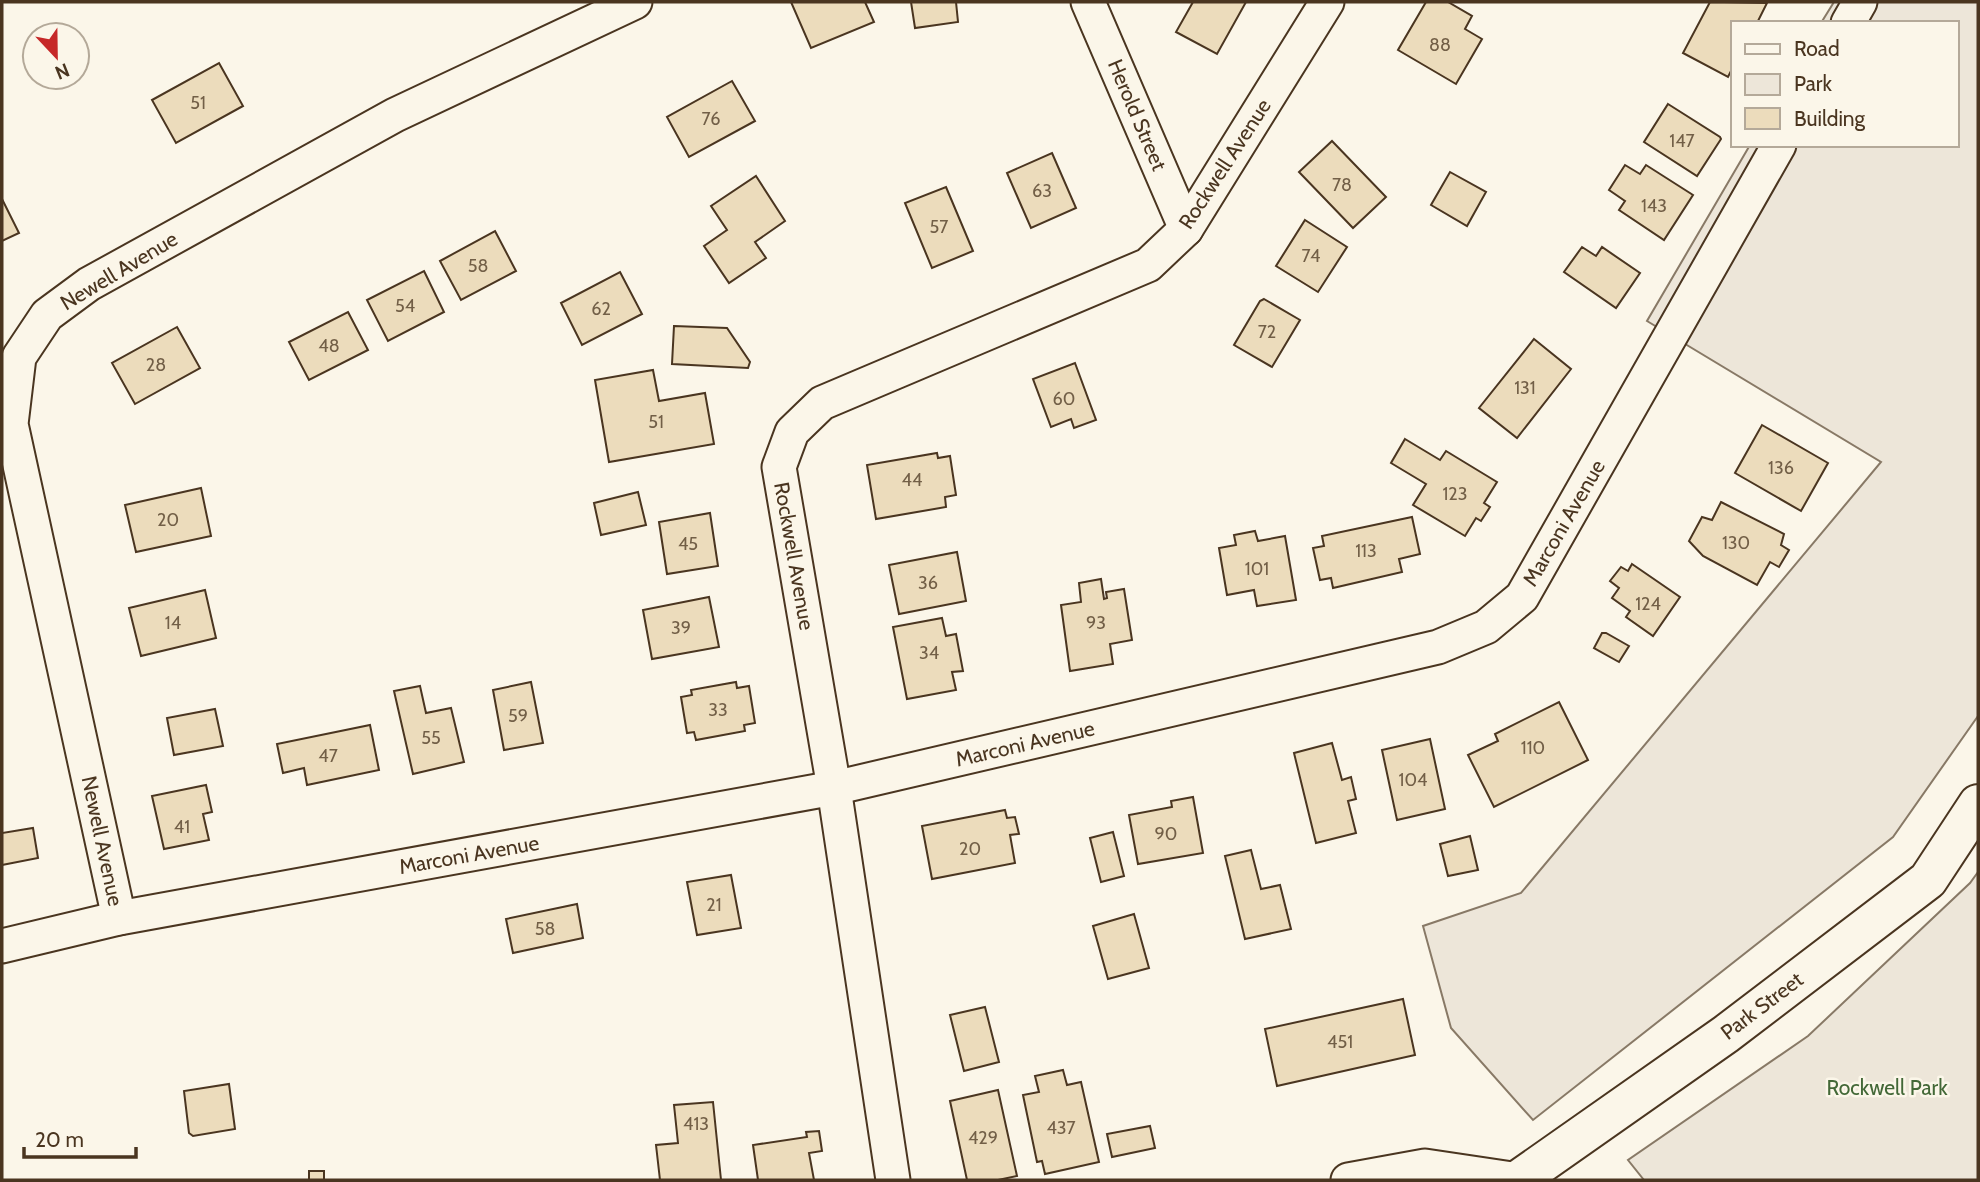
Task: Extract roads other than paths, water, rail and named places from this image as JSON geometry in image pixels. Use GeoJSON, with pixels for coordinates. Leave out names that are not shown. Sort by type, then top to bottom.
{"type":"FeatureCollection","features":[{"type":"Feature","properties":{"kind":"highway","name":"Park Street"},"geometry":{"type":"LineString","coordinates":[[1519,1180],[1726,1034],[1928,880],[1978,804]]}},
{"type":"Feature","properties":{"kind":"street","name":"Newell Avenue"},"geometry":{"type":"LineString","coordinates":[[119,918],[11,424],[19,357],[47,315],[89,284],[395,115],[635,2]]}},
{"type":"Feature","properties":{"kind":"street","name":"Herold Street"},"geometry":{"type":"LineString","coordinates":[[1087,2],[1185,229]]}},
{"type":"Feature","properties":{"kind":"street","name":"Rockwell Avenue"},"geometry":{"type":"LineString","coordinates":[[893,1180],[834,788],[779,467],[792,432],[822,403],[1148,265],[1185,229],[1327,2]]}},
{"type":"Feature","properties":{"kind":"street"},"geometry":{"type":"LineString","coordinates":[[1849,21],[1860,2]]}},
{"type":"Feature","properties":{"kind":"street","name":"Marconi Avenue"},"geometry":{"type":"LineString","coordinates":[[2,946],[119,918],[834,788],[1438,647],[1486,627],[1522,597],[1778,147]]}},
{"type":"Feature","properties":{"kind":"street"},"geometry":{"type":"LineString","coordinates":[[1348,1180],[1425,1166],[1519,1180]]}},
{"type":"Feature","properties":{"kind":"park label","name":"Rockwell Park"},"geometry":{"type":"Point","coordinates":[1887,1088]}}]}
